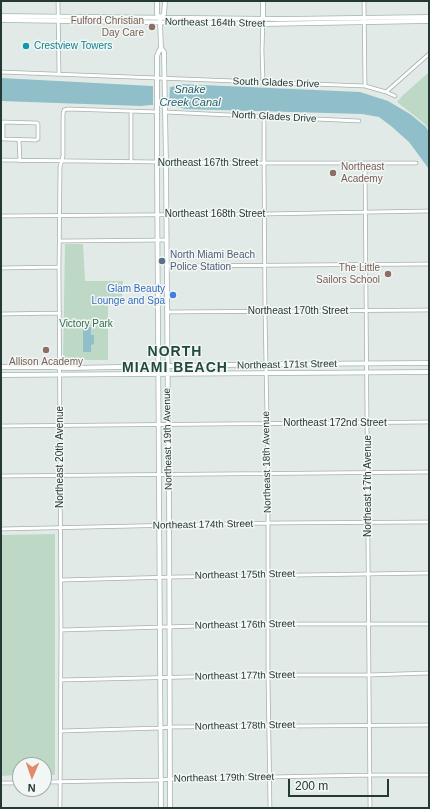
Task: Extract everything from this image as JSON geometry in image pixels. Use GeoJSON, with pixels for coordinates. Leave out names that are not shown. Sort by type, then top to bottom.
{"type":"FeatureCollection","features":[{"type":"Feature","properties":{"kind":"street"},"geometry":{"type":"LineString","coordinates":[[58,1],[59,74]]}},
{"type":"Feature","properties":{"kind":"street","name":"Northeast 19th Avenue"},"geometry":{"type":"LineString","coordinates":[[157,1],[157,14],[160,20],[161,48],[164,52],[165,78],[168,266],[170,808]]}},
{"type":"Feature","properties":{"kind":"street","name":"Northeast 19th Avenue"},"geometry":{"type":"LineString","coordinates":[[160,20],[164,14],[164,1]]}},
{"type":"Feature","properties":{"kind":"street"},"geometry":{"type":"LineString","coordinates":[[263,1],[263,82]]}},
{"type":"Feature","properties":{"kind":"street"},"geometry":{"type":"LineString","coordinates":[[364,1],[365,86]]}},
{"type":"Feature","properties":{"kind":"street","name":"Northeast 164th Street"},"geometry":{"type":"LineString","coordinates":[[1,16],[58,19]]}},
{"type":"Feature","properties":{"kind":"street","name":"Northeast 164th Street"},"geometry":{"type":"LineString","coordinates":[[365,20],[429,17]]}},
{"type":"Feature","properties":{"kind":"street","name":"Northeast 164th Street"},"geometry":{"type":"LineString","coordinates":[[1,20],[429,21]]}},
{"type":"Feature","properties":{"kind":"street","name":"Northeast 19th Avenue"},"geometry":{"type":"LineString","coordinates":[[161,48],[157,56],[161,808]]}},
{"type":"Feature","properties":{"kind":"street"},"geometry":{"type":"LineString","coordinates":[[386,92],[429,54]]}},
{"type":"Feature","properties":{"kind":"street","name":"South Glades Drive"},"geometry":{"type":"LineString","coordinates":[[1,72],[365,86],[395,96]]}},
{"type":"Feature","properties":{"kind":"street","name":"Northeast 20th Avenue"},"geometry":{"type":"LineString","coordinates":[[60,808],[61,475],[59,267],[60,167],[63,156],[62,114],[64,110],[68,108],[131,111]]}},
{"type":"Feature","properties":{"kind":"street"},"geometry":{"type":"LineString","coordinates":[[131,162],[131,111],[158,112]]}},
{"type":"Feature","properties":{"kind":"street","name":"North Glades Drive"},"geometry":{"type":"LineString","coordinates":[[165,112],[359,121]]}},
{"type":"Feature","properties":{"kind":"street","name":"Northeast 18th Avenue"},"geometry":{"type":"LineString","coordinates":[[264,116],[270,808]]}},
{"type":"Feature","properties":{"kind":"street"},"geometry":{"type":"LineString","coordinates":[[3,122],[38,124],[37,140],[19,140],[2,139],[3,122]]}},
{"type":"Feature","properties":{"kind":"street"},"geometry":{"type":"LineString","coordinates":[[19,140],[20,161]]}},
{"type":"Feature","properties":{"kind":"street","name":"Northeast 167th Street"},"geometry":{"type":"LineString","coordinates":[[1,160],[166,163],[416,163]]}},
{"type":"Feature","properties":{"kind":"street","name":"Northeast 17th Avenue"},"geometry":{"type":"LineString","coordinates":[[365,163],[370,808]]}},
{"type":"Feature","properties":{"kind":"street","name":"Northeast 168th Street"},"geometry":{"type":"LineString","coordinates":[[1,216],[365,213],[429,211]]}},
{"type":"Feature","properties":{"kind":"street"},"geometry":{"type":"LineString","coordinates":[[60,241],[167,240]]}},
{"type":"Feature","properties":{"kind":"street"},"geometry":{"type":"LineString","coordinates":[[168,266],[429,264]]}},
{"type":"Feature","properties":{"kind":"street"},"geometry":{"type":"LineString","coordinates":[[1,268],[59,267]]}},
{"type":"Feature","properties":{"kind":"street"},"geometry":{"type":"LineString","coordinates":[[158,292],[168,292]]}},
{"type":"Feature","properties":{"kind":"street","name":"Northeast 170th Street"},"geometry":{"type":"LineString","coordinates":[[168,312],[429,310]]}},
{"type":"Feature","properties":{"kind":"street"},"geometry":{"type":"LineString","coordinates":[[1,314],[60,313]]}},
{"type":"Feature","properties":{"kind":"street"},"geometry":{"type":"LineString","coordinates":[[158,351],[168,351]]}},
{"type":"Feature","properties":{"kind":"street","name":"Northeast 171st Street"},"geometry":{"type":"LineString","coordinates":[[1,367],[168,367],[429,363]]}},
{"type":"Feature","properties":{"kind":"street"},"geometry":{"type":"LineString","coordinates":[[241,365],[241,374]]}},
{"type":"Feature","properties":{"kind":"street"},"geometry":{"type":"LineString","coordinates":[[201,366],[201,374]]}},
{"type":"Feature","properties":{"kind":"street","name":"Northeast 171st Street"},"geometry":{"type":"LineString","coordinates":[[1,375],[429,372]]}},
{"type":"Feature","properties":{"kind":"street","name":"Northeast 172nd Street"},"geometry":{"type":"LineString","coordinates":[[1,426],[429,422]]}},
{"type":"Feature","properties":{"kind":"street"},"geometry":{"type":"LineString","coordinates":[[1,476],[429,472]]}},
{"type":"Feature","properties":{"kind":"street","name":"Northeast 174th Street"},"geometry":{"type":"LineString","coordinates":[[1,530],[159,525],[429,522]]}},
{"type":"Feature","properties":{"kind":"street","name":"Northeast 175th Street"},"geometry":{"type":"LineString","coordinates":[[61,580],[429,573]]}},
{"type":"Feature","properties":{"kind":"street","name":"Northeast 176th Street"},"geometry":{"type":"LineString","coordinates":[[61,630],[268,624],[429,624]]}},
{"type":"Feature","properties":{"kind":"street","name":"Northeast 177th Street"},"geometry":{"type":"LineString","coordinates":[[61,680],[429,673]]}},
{"type":"Feature","properties":{"kind":"street","name":"Northeast 178th Street"},"geometry":{"type":"LineString","coordinates":[[61,731],[170,727],[429,725]]}},
{"type":"Feature","properties":{"kind":"street","name":"Northeast 179th Street"},"geometry":{"type":"LineString","coordinates":[[52,782],[429,775]]}},
{"type":"Feature","properties":{"kind":"street"},"geometry":{"type":"LineString","coordinates":[[1,783],[12,783]]}},
{"type":"Feature","properties":{"kind":"green space"},"geometry":{"type":"Polygon","coordinates":[[[428,73],[429,129],[425,124],[397,102],[428,73]]]}},
{"type":"Feature","properties":{"kind":"green space","name":"Victory Park"},"geometry":{"type":"Polygon","coordinates":[[[65,244],[83,244],[85,281],[123,281],[122,297],[108,297],[108,360],[63,360],[65,244]]]}},
{"type":"Feature","properties":{"kind":"green space"},"geometry":{"type":"Polygon","coordinates":[[[55,534],[55,775],[52,775],[52,757],[12,757],[12,775],[1,776],[1,535],[55,534]]]}},
{"type":"Feature","properties":{"kind":"water","name":"Snake Creek Canal"},"geometry":{"type":"Polygon","coordinates":[[[1,78],[171,87],[180,84],[360,92],[388,101],[410,114],[426,127],[429,132],[429,169],[409,142],[379,117],[362,114],[185,109],[169,105],[141,106],[1,101],[1,78]]]}},
{"type":"Feature","properties":{"kind":"water"},"geometry":{"type":"Polygon","coordinates":[[[83,327],[91,327],[91,335],[94,335],[94,344],[91,345],[91,352],[83,352],[83,327]]]}},
{"type":"Feature","properties":{"kind":"pier"},"geometry":{"type":"Polygon","coordinates":[[[153,85],[170,85],[169,106],[153,105],[153,85]]]}},
{"type":"Feature","properties":{"kind":"place","name":"Fulford Christian Day Care"},"geometry":{"type":"Point","coordinates":[152,27]}},
{"type":"Feature","properties":{"kind":"place","name":"Crestview Towers"},"geometry":{"type":"Point","coordinates":[26,46]}},
{"type":"Feature","properties":{"kind":"place","name":"Northeast Academy"},"geometry":{"type":"Point","coordinates":[333,173]}},
{"type":"Feature","properties":{"kind":"place","name":"North Miami Beach Police Station"},"geometry":{"type":"Point","coordinates":[162,261]}},
{"type":"Feature","properties":{"kind":"place","name":"The Little Sailors School"},"geometry":{"type":"Point","coordinates":[388,274]}},
{"type":"Feature","properties":{"kind":"place","name":"Glam Beauty Lounge and Spa"},"geometry":{"type":"Point","coordinates":[173,295]}},
{"type":"Feature","properties":{"kind":"place","name":"Allison Academy"},"geometry":{"type":"Point","coordinates":[46,350]}},
{"type":"Feature","properties":{"kind":"district","name":"NORTH MIAMI BEACH"},"geometry":{"type":"Point","coordinates":[175,360]}}]}
